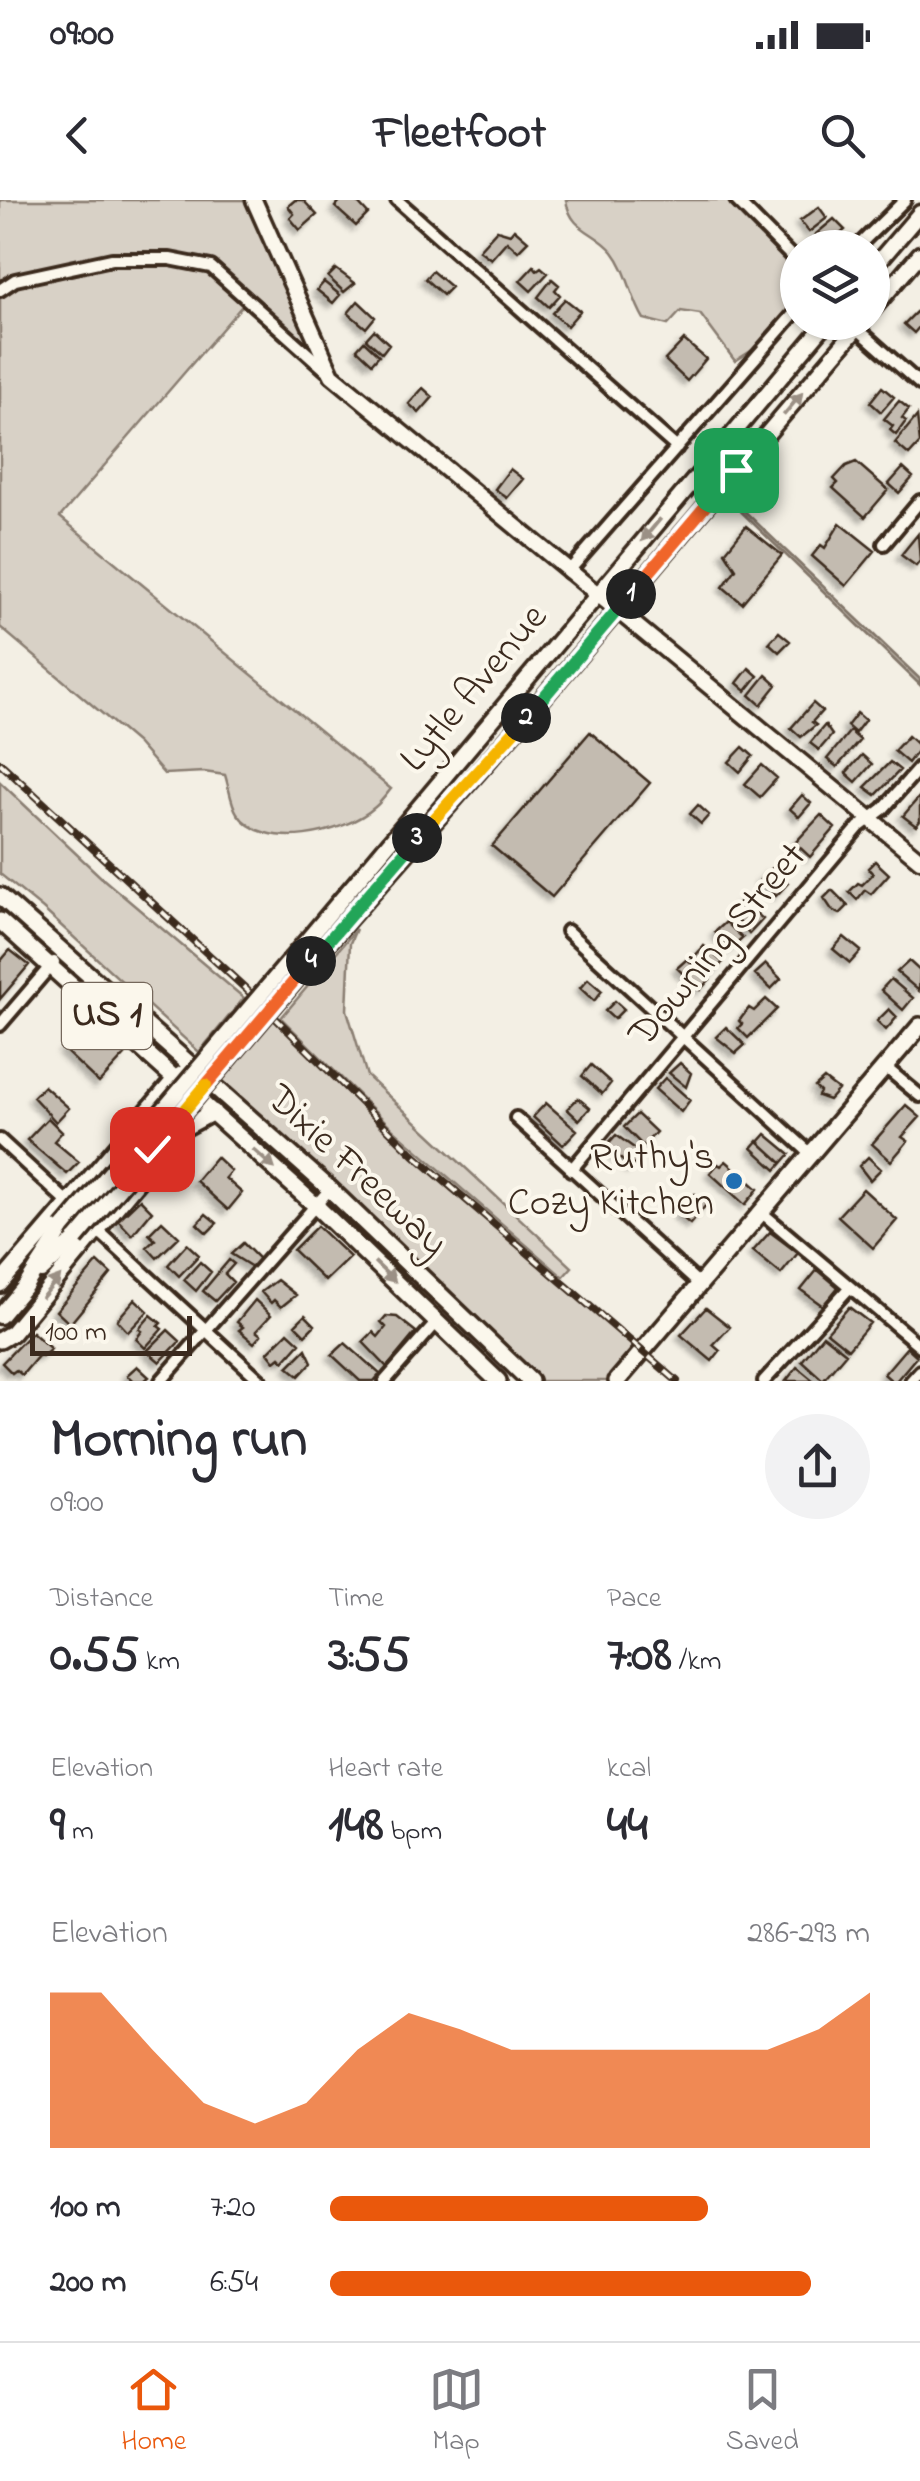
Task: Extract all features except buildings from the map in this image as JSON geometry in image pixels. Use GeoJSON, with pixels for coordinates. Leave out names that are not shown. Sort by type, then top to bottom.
{"type":"FeatureCollection","features":[{"type":"Feature","properties":{"kind":"main road"},"geometry":{"type":"LineString","coordinates":[[254,200],[332,375],[920,860]]}},
{"type":"Feature","properties":{"kind":"main road"},"geometry":{"type":"LineString","coordinates":[[890,247],[920,213]]}},
{"type":"Feature","properties":{"kind":"main road"},"geometry":{"type":"LineString","coordinates":[[890,289],[920,254]]}},
{"type":"Feature","properties":{"kind":"main road","name":"Lytle Avenue"},"geometry":{"type":"LineString","coordinates":[[26,1285],[62,1228],[812,340]]}},
{"type":"Feature","properties":{"kind":"main road","name":"Lytle Avenue"},"geometry":{"type":"LineString","coordinates":[[0,1316],[26,1285],[76,1239],[304,969],[616,612],[843,340]]}},
{"type":"Feature","properties":{"kind":"main road","name":"Dixie Freeway"},"geometry":{"type":"LineString","coordinates":[[0,896],[330,1189],[530,1381]]}},
{"type":"Feature","properties":{"kind":"main road","name":"Dixie Freeway"},"geometry":{"type":"LineString","coordinates":[[0,921],[315,1205],[498,1381]]}},
{"type":"Feature","properties":{"kind":"main road"},"geometry":{"type":"LineString","coordinates":[[617,1381],[920,1026]]}},
{"type":"Feature","properties":{"kind":"main road"},"geometry":{"type":"LineString","coordinates":[[0,1284],[176,1078],[197,1070],[197,1097],[180,1130],[12,1333],[0,1340]]}},
{"type":"Feature","properties":{"kind":"main road"},"geometry":{"type":"LineString","coordinates":[[180,1130],[213,1112]]}},
{"type":"Feature","properties":{"kind":"street"},"geometry":{"type":"LineString","coordinates":[[397,200],[677,448]]}},
{"type":"Feature","properties":{"kind":"street"},"geometry":{"type":"LineString","coordinates":[[736,200],[780,245]]}},
{"type":"Feature","properties":{"kind":"street"},"geometry":{"type":"LineString","coordinates":[[874,230],[904,200]]}},
{"type":"Feature","properties":{"kind":"street"},"geometry":{"type":"LineString","coordinates":[[0,290],[15,280],[112,259],[170,258],[211,267],[332,375]]}},
{"type":"Feature","properties":{"kind":"street"},"geometry":{"type":"LineString","coordinates":[[568,572],[780,330]]}},
{"type":"Feature","properties":{"kind":"street"},"geometry":{"type":"LineString","coordinates":[[872,340],[920,384]]}},
{"type":"Feature","properties":{"kind":"street"},"geometry":{"type":"LineString","coordinates":[[884,544],[920,502]]}},
{"type":"Feature","properties":{"kind":"street","name":"Downing Street"},"geometry":{"type":"LineString","coordinates":[[571,1170],[859,827],[883,809],[920,767]]}},
{"type":"Feature","properties":{"kind":"street"},"geometry":{"type":"LineString","coordinates":[[567,930],[811,1154]]}},
{"type":"Feature","properties":{"kind":"street"},"geometry":{"type":"LineString","coordinates":[[0,1026],[65,950]]}},
{"type":"Feature","properties":{"kind":"street"},"geometry":{"type":"LineString","coordinates":[[885,1067],[920,1096]]}},
{"type":"Feature","properties":{"kind":"street"},"geometry":{"type":"LineString","coordinates":[[516,1118],[699,1284]]}},
{"type":"Feature","properties":{"kind":"street"},"geometry":{"type":"LineString","coordinates":[[0,1140],[261,1381]]}},
{"type":"Feature","properties":{"kind":"street"},"geometry":{"type":"LineString","coordinates":[[161,1381],[330,1189]]}},
{"type":"Feature","properties":{"kind":"street"},"geometry":{"type":"LineString","coordinates":[[761,1212],[920,1346]]}},
{"type":"Feature","properties":{"kind":"street"},"geometry":{"type":"LineString","coordinates":[[764,1381],[850,1287]]}},
{"type":"Feature","properties":{"kind":"street"},"geometry":{"type":"LineString","coordinates":[[385,1381],[436,1322]]}},
{"type":"Feature","properties":{"kind":"street"},"geometry":{"type":"LineString","coordinates":[[912,1381],[920,1371]]}},
{"type":"Feature","properties":{"kind":"shaded area"},"geometry":{"type":"Polygon","coordinates":[[[0,200],[254,200],[332,375],[247,300],[60,517],[391,789],[362,817],[304,835],[265,833],[249,825],[235,809],[225,775],[164,774],[137,743],[0,627],[0,200]]]}},
{"type":"Feature","properties":{"kind":"shaded area"},"geometry":{"type":"Polygon","coordinates":[[[566,200],[728,200],[780,254],[780,319],[754,349],[735,361],[700,314],[681,311],[668,325],[644,319],[618,259],[578,225],[566,200]]]}},
{"type":"Feature","properties":{"kind":"shaded area"},"geometry":{"type":"Polygon","coordinates":[[[729,500],[920,679],[920,685],[729,500]]]}},
{"type":"Feature","properties":{"kind":"shaded area"},"geometry":{"type":"Polygon","coordinates":[[[0,782],[102,878],[244,998],[199,1052],[0,874],[0,782]]]}},
{"type":"Feature","properties":{"kind":"shaded area"},"geometry":{"type":"Polygon","coordinates":[[[356,929],[350,943],[347,1010],[367,1076],[572,1267],[563,1277],[392,1128],[281,1018],[356,929]]]}},
{"type":"Feature","properties":{"kind":"shaded area"},"geometry":{"type":"Polygon","coordinates":[[[268,1012],[460,1196],[642,1351],[617,1381],[530,1381],[212,1083],[268,1012]]]}},
{"type":"Feature","properties":{"kind":"railway"},"geometry":{"type":"LineString","coordinates":[[0,763],[246,989],[414,1155],[677,1381]]}},
{"type":"Feature","properties":{"kind":"place","name":"Ruthy's Cozy Kitchen"},"geometry":{"type":"Point","coordinates":[734,1181]}},
{"type":"Feature","properties":{"kind":"route"},"geometry":{"type":"LineString","coordinates":[[152,1149],[736,470]]}}]}
